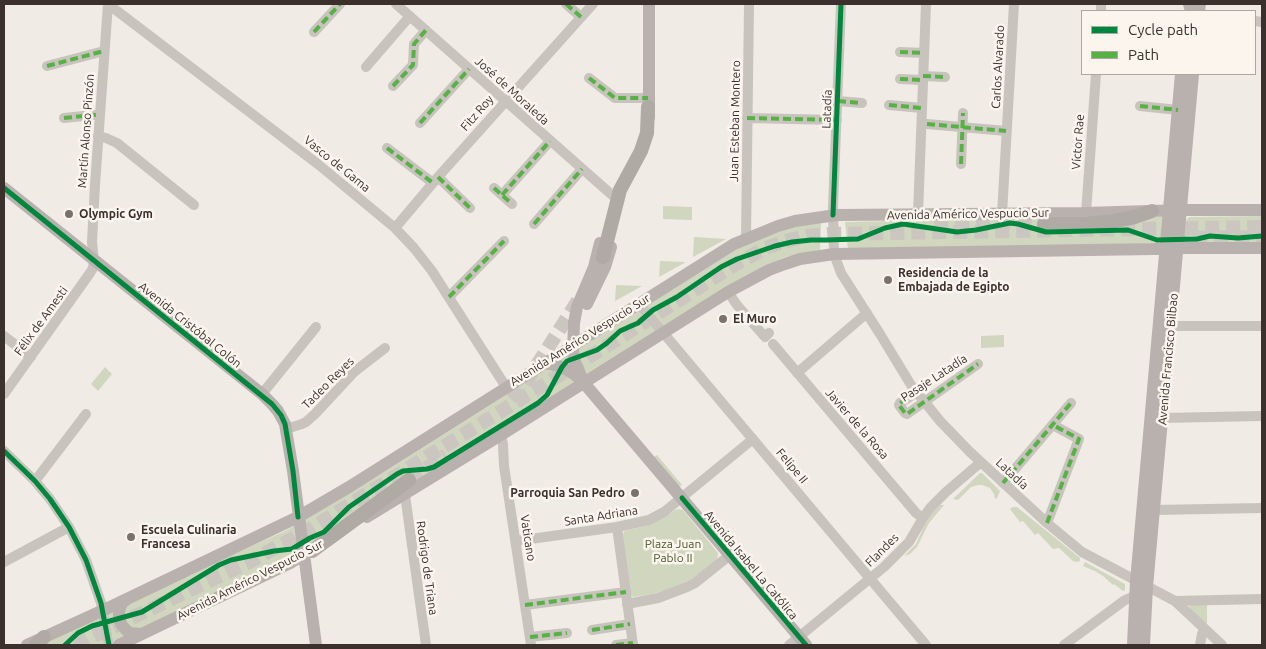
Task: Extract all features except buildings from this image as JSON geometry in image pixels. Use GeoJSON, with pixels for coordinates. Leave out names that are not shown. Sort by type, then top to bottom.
{"type":"FeatureCollection","features":[{"type":"Feature","properties":{"kind":"highway"},"geometry":{"type":"LineString","coordinates":[[603,257],[620,190],[644,142],[648,102]]}},
{"type":"Feature","properties":{"kind":"highway"},"geometry":{"type":"LineString","coordinates":[[1044,224],[1114,222],[1152,211]]}},
{"type":"Feature","properties":{"kind":"highway"},"geometry":{"type":"LineString","coordinates":[[308,553],[409,480]]}},
{"type":"Feature","properties":{"kind":"main road","name":"Avenida Isabel La Católica"},"geometry":{"type":"LineString","coordinates":[[573,339],[576,325],[605,267],[625,193],[642,162],[649,135],[649,4]]}},
{"type":"Feature","properties":{"kind":"main road","name":"Avenida Francisco Bilbao"},"geometry":{"type":"LineString","coordinates":[[1144,645],[1146,611],[1142,584],[1175,210],[1181,75]]}},
{"type":"Feature","properties":{"kind":"main road","name":"Avenida Francisco Bilbao"},"geometry":{"type":"LineString","coordinates":[[1175,210],[1193,75]]}},
{"type":"Feature","properties":{"kind":"main road","name":"Avenida Isabel La Católica"},"geometry":{"type":"LineString","coordinates":[[648,102],[644,133],[612,195],[596,262],[577,308],[573,339],[576,362],[584,383],[730,555],[798,643]]}},
{"type":"Feature","properties":{"kind":"main road","name":"Avenida Cristóbal Colón"},"geometry":{"type":"LineString","coordinates":[[4,188],[262,394],[283,419],[298,517],[308,553],[316,645]]}},
{"type":"Feature","properties":{"kind":"main road","name":"Avenida Américo Vespucio Sur"},"geometry":{"type":"LineString","coordinates":[[27,645],[40,641],[298,517],[349,487],[544,363],[573,339],[639,304],[734,244],[765,230],[786,224],[833,216],[1262,210]]}},
{"type":"Feature","properties":{"kind":"main road","name":"Avenida Francisco Bilbao"},"geometry":{"type":"LineString","coordinates":[[1133,645],[1135,598],[1142,584],[1154,510],[1171,326],[1172,248]]}},
{"type":"Feature","properties":{"kind":"main road","name":"Avenida Américo Vespucio Sur"},"geometry":{"type":"LineString","coordinates":[[119,645],[308,553],[405,495],[728,292],[769,270],[785,264],[800,259],[834,254],[1262,248]]}},
{"type":"Feature","properties":{"kind":"main road"},"geometry":{"type":"LineString","coordinates":[[544,363],[568,370],[584,383]]}},
{"type":"Feature","properties":{"kind":"main road"},"geometry":{"type":"LineString","coordinates":[[129,598],[120,607],[119,619],[126,630],[134,634],[140,634]]}},
{"type":"Feature","properties":{"kind":"main road"},"geometry":{"type":"LineString","coordinates":[[1135,598],[1140,601],[1146,611]]}},
{"type":"Feature","properties":{"kind":"street","name":"Martín Alonso Pinzón"},"geometry":{"type":"LineString","coordinates":[[94,261],[92,242],[108,4]]}},
{"type":"Feature","properties":{"kind":"street","name":"Vasco de Gama"},"geometry":{"type":"LineString","coordinates":[[108,4],[319,165],[395,228],[423,259],[506,387]]}},
{"type":"Feature","properties":{"kind":"street"},"geometry":{"type":"LineString","coordinates":[[314,32],[340,4]]}},
{"type":"Feature","properties":{"kind":"street","name":"José de Moraleda"},"geometry":{"type":"LineString","coordinates":[[396,4],[612,195]]}},
{"type":"Feature","properties":{"kind":"street"},"geometry":{"type":"LineString","coordinates":[[566,4],[581,17]]}},
{"type":"Feature","properties":{"kind":"street","name":"Fitz Roy"},"geometry":{"type":"LineString","coordinates":[[395,228],[435,180],[593,4]]}},
{"type":"Feature","properties":{"kind":"street","name":"Juan Esteban Montero"},"geometry":{"type":"LineString","coordinates":[[746,238],[749,4]]}},
{"type":"Feature","properties":{"kind":"street","name":"Latadía"},"geometry":{"type":"LineString","coordinates":[[841,4],[833,216],[834,254],[841,273],[917,392],[940,421],[981,462],[1047,523],[1082,552],[1175,601]]}},
{"type":"Feature","properties":{"kind":"street"},"geometry":{"type":"LineString","coordinates":[[918,214],[926,4]]}},
{"type":"Feature","properties":{"kind":"street","name":"Carlos Alvarado"},"geometry":{"type":"LineString","coordinates":[[1002,214],[1014,4]]}},
{"type":"Feature","properties":{"kind":"street"},"geometry":{"type":"LineString","coordinates":[[366,67],[410,16]]}},
{"type":"Feature","properties":{"kind":"street"},"geometry":{"type":"LineString","coordinates":[[393,86],[413,65],[414,44],[426,30]]}},
{"type":"Feature","properties":{"kind":"street"},"geometry":{"type":"LineString","coordinates":[[47,66],[104,51]]}},
{"type":"Feature","properties":{"kind":"street"},"geometry":{"type":"LineString","coordinates":[[900,52],[924,53]]}},
{"type":"Feature","properties":{"kind":"street"},"geometry":{"type":"LineString","coordinates":[[420,123],[469,69]]}},
{"type":"Feature","properties":{"kind":"street","name":"Víctor Rae"},"geometry":{"type":"LineString","coordinates":[[1086,213],[1096,75]]}},
{"type":"Feature","properties":{"kind":"street"},"geometry":{"type":"LineString","coordinates":[[900,79],[945,77]]}},
{"type":"Feature","properties":{"kind":"street"},"geometry":{"type":"LineString","coordinates":[[589,78],[615,98],[648,102]]}},
{"type":"Feature","properties":{"kind":"street"},"geometry":{"type":"LineString","coordinates":[[838,101],[862,102]]}},
{"type":"Feature","properties":{"kind":"street"},"geometry":{"type":"LineString","coordinates":[[889,105],[922,108]]}},
{"type":"Feature","properties":{"kind":"street"},"geometry":{"type":"LineString","coordinates":[[1140,106],[1178,110]]}},
{"type":"Feature","properties":{"kind":"street"},"geometry":{"type":"LineString","coordinates":[[961,164],[964,113]]}},
{"type":"Feature","properties":{"kind":"street"},"geometry":{"type":"LineString","coordinates":[[64,118],[99,116]]}},
{"type":"Feature","properties":{"kind":"street"},"geometry":{"type":"LineString","coordinates":[[748,118],[837,120]]}},
{"type":"Feature","properties":{"kind":"street"},"geometry":{"type":"LineString","coordinates":[[927,124],[1006,131]]}},
{"type":"Feature","properties":{"kind":"street"},"geometry":{"type":"LineString","coordinates":[[98,136],[117,143],[194,205]]}},
{"type":"Feature","properties":{"kind":"street"},"geometry":{"type":"LineString","coordinates":[[512,204],[498,192],[550,141]]}},
{"type":"Feature","properties":{"kind":"street"},"geometry":{"type":"LineString","coordinates":[[387,148],[435,180],[470,208]]}},
{"type":"Feature","properties":{"kind":"street"},"geometry":{"type":"LineString","coordinates":[[534,224],[582,169]]}},
{"type":"Feature","properties":{"kind":"street"},"geometry":{"type":"LineString","coordinates":[[449,297],[504,241]]}},
{"type":"Feature","properties":{"kind":"street","name":"Félix de Amesti"},"geometry":{"type":"LineString","coordinates":[[4,394],[90,273],[94,261]]}},
{"type":"Feature","properties":{"kind":"street"},"geometry":{"type":"LineString","coordinates":[[728,292],[765,337],[769,333]]}},
{"type":"Feature","properties":{"kind":"street","name":"Felipe II"},"geometry":{"type":"LineString","coordinates":[[639,304],[926,645]]}},
{"type":"Feature","properties":{"kind":"street"},"geometry":{"type":"LineString","coordinates":[[797,373],[867,313]]}},
{"type":"Feature","properties":{"kind":"street"},"geometry":{"type":"LineString","coordinates":[[1171,326],[1262,326]]}},
{"type":"Feature","properties":{"kind":"street"},"geometry":{"type":"LineString","coordinates":[[262,394],[316,327]]}},
{"type":"Feature","properties":{"kind":"street"},"geometry":{"type":"LineString","coordinates":[[4,336],[30,357]]}},
{"type":"Feature","properties":{"kind":"street","name":"Javier de la Rosa"},"geometry":{"type":"LineString","coordinates":[[773,344],[922,518]]}},
{"type":"Feature","properties":{"kind":"street","name":"Tadeo Reyes"},"geometry":{"type":"LineString","coordinates":[[286,429],[306,422],[354,372],[385,348]]}},
{"type":"Feature","properties":{"kind":"street","name":"Pasaje Latadía"},"geometry":{"type":"LineString","coordinates":[[917,392],[900,403],[899,405],[905,413],[907,414],[978,364]]}},
{"type":"Feature","properties":{"kind":"street"},"geometry":{"type":"LineString","coordinates":[[1003,483],[1071,403]]}},
{"type":"Feature","properties":{"kind":"street"},"geometry":{"type":"LineString","coordinates":[[34,481],[86,414]]}},
{"type":"Feature","properties":{"kind":"street"},"geometry":{"type":"LineString","coordinates":[[1162,418],[1262,416]]}},
{"type":"Feature","properties":{"kind":"street"},"geometry":{"type":"LineString","coordinates":[[1047,523],[1079,438],[1053,424]]}},
{"type":"Feature","properties":{"kind":"street","name":"Vaticano"},"geometry":{"type":"LineString","coordinates":[[501,435],[504,444],[504,466],[530,641]]}},
{"type":"Feature","properties":{"kind":"street","name":"Santa Adriana"},"geometry":{"type":"LineString","coordinates":[[516,541],[616,527],[649,520],[664,512],[682,498],[753,439]]}},
{"type":"Feature","properties":{"kind":"street"},"geometry":{"type":"LineString","coordinates":[[4,452],[50,499],[69,527],[86,560],[103,610],[110,645]]}},
{"type":"Feature","properties":{"kind":"street","name":"Flandes"},"geometry":{"type":"LineString","coordinates":[[798,643],[902,550],[930,508],[981,462]]}},
{"type":"Feature","properties":{"kind":"street","name":"Rodrigo de Triana"},"geometry":{"type":"LineString","coordinates":[[405,495],[426,645]]}},
{"type":"Feature","properties":{"kind":"street"},"geometry":{"type":"LineString","coordinates":[[1154,510],[1262,508]]}},
{"type":"Feature","properties":{"kind":"street"},"geometry":{"type":"LineString","coordinates":[[4,562],[69,527]]}},
{"type":"Feature","properties":{"kind":"street"},"geometry":{"type":"LineString","coordinates":[[616,527],[633,644],[616,645]]}},
{"type":"Feature","properties":{"kind":"street"},"geometry":{"type":"LineString","coordinates":[[627,604],[658,598],[687,587],[730,555]]}},
{"type":"Feature","properties":{"kind":"street"},"geometry":{"type":"LineString","coordinates":[[525,605],[626,592]]}},
{"type":"Feature","properties":{"kind":"street"},"geometry":{"type":"LineString","coordinates":[[1064,645],[1125,600],[1132,597],[1135,598]]}},
{"type":"Feature","properties":{"kind":"street"},"geometry":{"type":"LineString","coordinates":[[1175,601],[1262,599]]}},
{"type":"Feature","properties":{"kind":"street"},"geometry":{"type":"LineString","coordinates":[[1175,601],[1222,645]]}},
{"type":"Feature","properties":{"kind":"street"},"geometry":{"type":"LineString","coordinates":[[592,630],[630,624]]}},
{"type":"Feature","properties":{"kind":"street"},"geometry":{"type":"LineString","coordinates":[[1200,645],[1204,628]]}},
{"type":"Feature","properties":{"kind":"street"},"geometry":{"type":"LineString","coordinates":[[530,641],[567,633]]}},
{"type":"Feature","properties":{"kind":"green space"},"geometry":{"type":"Polygon","coordinates":[[[663,206],[692,207],[692,220],[663,219],[663,206]]]}},
{"type":"Feature","properties":{"kind":"green space"},"geometry":{"type":"Polygon","coordinates":[[[1262,216],[1262,244],[1185,242],[1186,220],[1189,217],[1262,216]]]}},
{"type":"Feature","properties":{"kind":"green space"},"geometry":{"type":"Polygon","coordinates":[[[1162,217],[1161,242],[1158,243],[848,250],[845,222],[1021,218],[1162,217]]]}},
{"type":"Feature","properties":{"kind":"green space"},"geometry":{"type":"Polygon","coordinates":[[[821,223],[820,250],[785,257],[756,271],[494,434],[290,556],[114,643],[107,612],[287,530],[392,467],[740,247],[792,227],[821,223]]]}},
{"type":"Feature","properties":{"kind":"green space"},"geometry":{"type":"Polygon","coordinates":[[[695,237],[726,239],[693,257],[695,237]]]}},
{"type":"Feature","properties":{"kind":"green space"},"geometry":{"type":"Polygon","coordinates":[[[660,261],[686,262],[659,277],[660,261]]]}},
{"type":"Feature","properties":{"kind":"green space"},"geometry":{"type":"Polygon","coordinates":[[[616,285],[642,286],[615,301],[616,285]]]}},
{"type":"Feature","properties":{"kind":"green space"},"geometry":{"type":"Polygon","coordinates":[[[1004,335],[1004,347],[981,348],[981,336],[1004,335]]]}},
{"type":"Feature","properties":{"kind":"green space"},"geometry":{"type":"Polygon","coordinates":[[[105,367],[112,374],[98,391],[91,384],[105,367]]]}},
{"type":"Feature","properties":{"kind":"green space"},"geometry":{"type":"Polygon","coordinates":[[[657,455],[682,485],[679,487],[654,457],[657,455]]]}},
{"type":"Feature","properties":{"kind":"green space"},"geometry":{"type":"Polygon","coordinates":[[[980,473],[1000,491],[997,498],[995,499],[990,488],[978,485],[971,487],[958,500],[953,499],[980,473]]]}},
{"type":"Feature","properties":{"kind":"green space"},"geometry":{"type":"Polygon","coordinates":[[[940,505],[944,505],[929,523],[917,547],[910,554],[904,556],[916,544],[932,513],[940,505]]]}},
{"type":"Feature","properties":{"kind":"green space"},"geometry":{"type":"Polygon","coordinates":[[[1017,507],[1080,558],[1080,561],[1073,561],[1059,548],[1053,549],[1038,533],[1035,535],[1023,521],[1020,522],[1010,509],[1017,507]]]}},
{"type":"Feature","properties":{"kind":"green space","name":"Plaza Juan Pablo II"},"geometry":{"type":"Polygon","coordinates":[[[679,509],[683,510],[718,553],[717,561],[692,579],[670,589],[633,597],[630,594],[624,531],[649,525],[679,509]]]}},
{"type":"Feature","properties":{"kind":"green space"},"geometry":{"type":"Polygon","coordinates":[[[1085,562],[1125,584],[1125,590],[1123,591],[1095,571],[1083,566],[1085,562]]]}},
{"type":"Feature","properties":{"kind":"green space"},"geometry":{"type":"Polygon","coordinates":[[[1207,604],[1207,627],[1189,608],[1190,605],[1207,604]]]}},
{"type":"Feature","properties":{"kind":"green space"},"geometry":{"type":"Polygon","coordinates":[[[100,618],[106,645],[39,645],[100,618]]]}},
{"type":"Feature","properties":{"kind":"tunnel"},"geometry":{"type":"LineString","coordinates":[[934,224],[992,220],[1042,224]]}},
{"type":"Feature","properties":{"kind":"tunnel"},"geometry":{"type":"LineString","coordinates":[[75,645],[249,562],[307,531],[734,265],[764,249],[785,241],[829,234],[1262,227]]}},
{"type":"Feature","properties":{"kind":"tunnel"},"geometry":{"type":"LineString","coordinates":[[1172,238],[1262,237]]}},
{"type":"Feature","properties":{"kind":"tunnel"},"geometry":{"type":"LineString","coordinates":[[510,398],[525,384],[579,299]]}},
{"type":"Feature","properties":{"kind":"tunnel"},"geometry":{"type":"LineString","coordinates":[[409,480],[446,455]]}},
{"type":"Feature","properties":{"kind":"marked path"},"geometry":{"type":"LineString","coordinates":[[314,32],[340,4]]}},
{"type":"Feature","properties":{"kind":"marked path"},"geometry":{"type":"LineString","coordinates":[[566,4],[581,17]]}},
{"type":"Feature","properties":{"kind":"marked path"},"geometry":{"type":"LineString","coordinates":[[393,86],[413,65],[414,44],[426,30]]}},
{"type":"Feature","properties":{"kind":"marked path"},"geometry":{"type":"LineString","coordinates":[[47,66],[104,51]]}},
{"type":"Feature","properties":{"kind":"marked path"},"geometry":{"type":"LineString","coordinates":[[900,52],[924,53]]}},
{"type":"Feature","properties":{"kind":"marked path"},"geometry":{"type":"LineString","coordinates":[[420,123],[469,69]]}},
{"type":"Feature","properties":{"kind":"marked path"},"geometry":{"type":"LineString","coordinates":[[923,76],[945,77]]}},
{"type":"Feature","properties":{"kind":"marked path"},"geometry":{"type":"LineString","coordinates":[[589,78],[615,98],[648,98]]}},
{"type":"Feature","properties":{"kind":"marked path"},"geometry":{"type":"LineString","coordinates":[[900,79],[922,80]]}},
{"type":"Feature","properties":{"kind":"marked path"},"geometry":{"type":"LineString","coordinates":[[838,101],[862,103]]}},
{"type":"Feature","properties":{"kind":"marked path"},"geometry":{"type":"LineString","coordinates":[[889,105],[922,108]]}},
{"type":"Feature","properties":{"kind":"marked path"},"geometry":{"type":"LineString","coordinates":[[1140,106],[1178,110]]}},
{"type":"Feature","properties":{"kind":"marked path"},"geometry":{"type":"LineString","coordinates":[[961,164],[963,113]]}},
{"type":"Feature","properties":{"kind":"marked path"},"geometry":{"type":"LineString","coordinates":[[64,118],[99,115]]}},
{"type":"Feature","properties":{"kind":"marked path"},"geometry":{"type":"LineString","coordinates":[[747,118],[837,120]]}},
{"type":"Feature","properties":{"kind":"marked path"},"geometry":{"type":"LineString","coordinates":[[927,124],[1006,131]]}},
{"type":"Feature","properties":{"kind":"marked path"},"geometry":{"type":"LineString","coordinates":[[502,195],[550,141]]}},
{"type":"Feature","properties":{"kind":"marked path"},"geometry":{"type":"LineString","coordinates":[[387,148],[433,183]]}},
{"type":"Feature","properties":{"kind":"marked path"},"geometry":{"type":"LineString","coordinates":[[534,224],[582,169]]}},
{"type":"Feature","properties":{"kind":"marked path"},"geometry":{"type":"LineString","coordinates":[[438,177],[470,208]]}},
{"type":"Feature","properties":{"kind":"marked path"},"geometry":{"type":"LineString","coordinates":[[494,188],[512,204]]}},
{"type":"Feature","properties":{"kind":"marked path"},"geometry":{"type":"LineString","coordinates":[[449,297],[504,241]]}},
{"type":"Feature","properties":{"kind":"marked path"},"geometry":{"type":"LineString","coordinates":[[917,392],[900,403],[899,405],[905,413],[907,414],[978,364]]}},
{"type":"Feature","properties":{"kind":"marked path"},"geometry":{"type":"LineString","coordinates":[[1003,483],[1071,403]]}},
{"type":"Feature","properties":{"kind":"marked path"},"geometry":{"type":"LineString","coordinates":[[1047,523],[1079,439],[1053,425]]}},
{"type":"Feature","properties":{"kind":"marked path"},"geometry":{"type":"LineString","coordinates":[[525,605],[626,592]]}},
{"type":"Feature","properties":{"kind":"marked path"},"geometry":{"type":"LineString","coordinates":[[592,630],[630,624]]}},
{"type":"Feature","properties":{"kind":"marked path"},"geometry":{"type":"LineString","coordinates":[[530,637],[567,633]]}},
{"type":"Feature","properties":{"kind":"marked path"},"geometry":{"type":"LineString","coordinates":[[616,645],[633,643]]}},
{"type":"Feature","properties":{"kind":"cycle path"},"geometry":{"type":"LineString","coordinates":[[833,215],[841,4]]}},
{"type":"Feature","properties":{"kind":"cycle path"},"geometry":{"type":"LineString","coordinates":[[4,188],[272,404],[281,415],[285,424],[298,517]]}},
{"type":"Feature","properties":{"kind":"cycle path"},"geometry":{"type":"LineString","coordinates":[[65,645],[78,633],[92,626],[142,612],[219,565],[231,560],[292,549],[324,532],[349,507],[397,474],[403,471],[434,467],[538,403],[547,395],[567,361],[597,350],[620,331],[638,323],[653,310],[677,297],[721,267],[737,259],[775,246],[811,240],[858,239],[885,228],[903,224],[957,232],[1010,223],[1046,232],[1128,230],[1157,240],[1197,239],[1210,236],[1238,238],[1262,236]]}},
{"type":"Feature","properties":{"kind":"cycle path"},"geometry":{"type":"LineString","coordinates":[[4,451],[35,481],[69,527],[86,560],[101,603],[109,645]]}},
{"type":"Feature","properties":{"kind":"cycle path"},"geometry":{"type":"LineString","coordinates":[[682,498],[806,645]]}},
{"type":"Feature","properties":{"kind":"place","name":"Olympic Gym"},"geometry":{"type":"Point","coordinates":[69,214]}},
{"type":"Feature","properties":{"kind":"place","name":"Residencia de la Embajada de Egipto"},"geometry":{"type":"Point","coordinates":[888,280]}},
{"type":"Feature","properties":{"kind":"place","name":"El Muro"},"geometry":{"type":"Point","coordinates":[723,319]}},
{"type":"Feature","properties":{"kind":"place","name":"Parroquia San Pedro"},"geometry":{"type":"Point","coordinates":[635,493]}},
{"type":"Feature","properties":{"kind":"place","name":"Escuela Culinaria Francesa"},"geometry":{"type":"Point","coordinates":[131,537]}}]}
